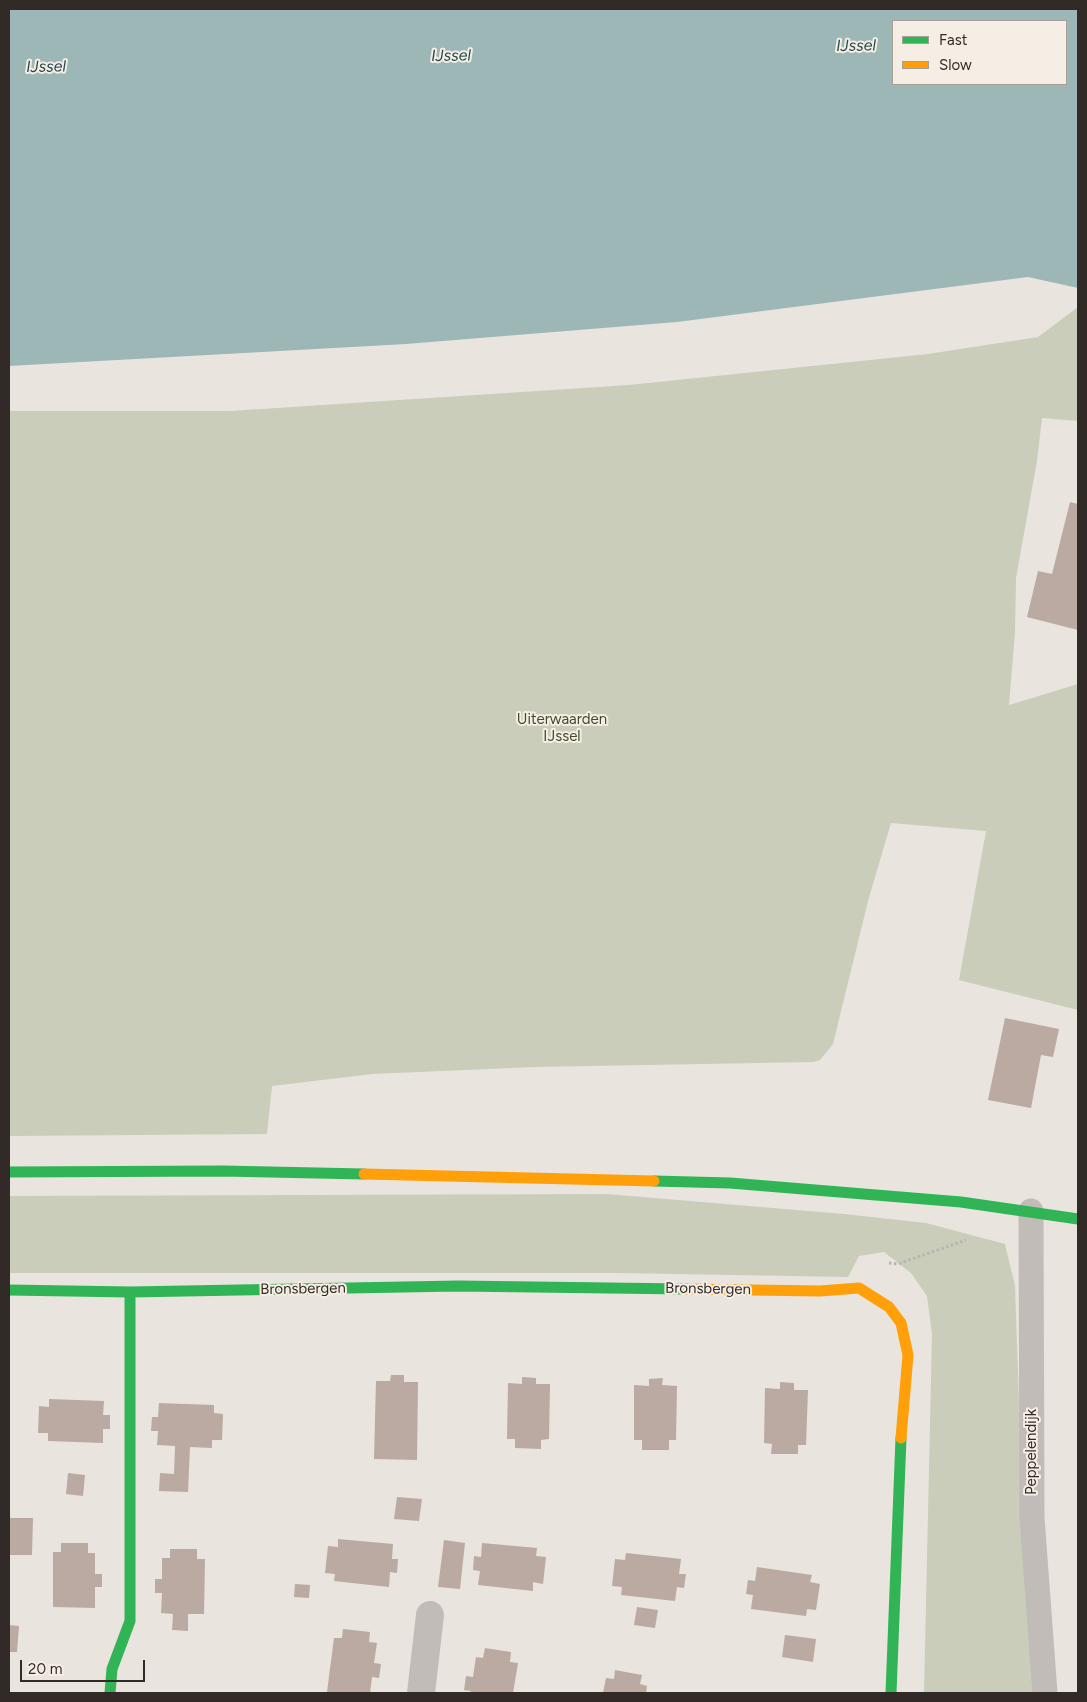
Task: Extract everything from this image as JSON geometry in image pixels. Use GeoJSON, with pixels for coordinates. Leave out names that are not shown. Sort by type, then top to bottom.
{"type":"FeatureCollection","features":[{"type":"Feature","properties":{"kind":"street"},"geometry":{"type":"LineString","coordinates":[[9,1172],[223,1171],[730,1182],[961,1202],[1078,1219]]}},
{"type":"Feature","properties":{"kind":"street","name":"Bronsbergen"},"geometry":{"type":"LineString","coordinates":[[9,1290],[130,1292],[458,1286],[820,1291],[858,1288],[890,1307],[900,1323],[908,1355],[902,1419],[891,1693]]}},
{"type":"Feature","properties":{"kind":"street"},"geometry":{"type":"LineString","coordinates":[[110,1693],[112,1668],[130,1621],[130,1292]]}},
{"type":"Feature","properties":{"kind":"street"},"geometry":{"type":"LineString","coordinates":[[421,1693],[430,1615]]}},
{"type":"Feature","properties":{"kind":"lane","name":"Peppelendijk"},"geometry":{"type":"LineString","coordinates":[[1031,1211],[1032,1518],[1045,1693]]}},
{"type":"Feature","properties":{"kind":"green space","name":"Uiterwaarden IJssel"},"geometry":{"type":"Polygon","coordinates":[[[1078,307],[1078,421],[1042,418],[1037,461],[1016,578],[1015,632],[1009,705],[1078,684],[1078,1010],[959,980],[986,831],[891,823],[868,901],[833,1044],[820,1060],[813,1062],[535,1067],[372,1074],[272,1086],[267,1134],[9,1136],[9,411],[231,411],[629,385],[928,354],[1038,337],[1078,307]]]}},
{"type":"Feature","properties":{"kind":"green space"},"geometry":{"type":"Polygon","coordinates":[[[607,1194],[844,1214],[926,1223],[1005,1244],[1015,1286],[1023,1518],[1036,1693],[924,1693],[932,1334],[927,1296],[911,1273],[884,1252],[859,1256],[848,1277],[618,1273],[9,1273],[9,1196],[607,1194]]]}},
{"type":"Feature","properties":{"kind":"water","name":"IJssel"},"geometry":{"type":"Polygon","coordinates":[[[9,9],[1078,9],[1078,288],[1028,277],[677,322],[406,344],[9,366],[9,9]]]}},
{"type":"Feature","properties":{"kind":"building"},"geometry":{"type":"Polygon","coordinates":[[[1070,502],[1078,504],[1078,630],[1027,617],[1038,571],[1052,574],[1070,502]]]}},
{"type":"Feature","properties":{"kind":"building"},"geometry":{"type":"Polygon","coordinates":[[[1005,1018],[1059,1029],[1053,1057],[1041,1055],[1031,1108],[988,1100],[1005,1018]]]}},
{"type":"Feature","properties":{"kind":"building"},"geometry":{"type":"Polygon","coordinates":[[[391,1375],[404,1375],[404,1382],[418,1382],[417,1460],[374,1459],[376,1381],[390,1381],[391,1375]]]}},
{"type":"Feature","properties":{"kind":"building"},"geometry":{"type":"Polygon","coordinates":[[[522,1377],[536,1378],[536,1384],[550,1384],[549,1439],[541,1440],[541,1449],[515,1448],[515,1439],[507,1439],[508,1383],[522,1384],[522,1377]]]}},
{"type":"Feature","properties":{"kind":"building"},"geometry":{"type":"Polygon","coordinates":[[[663,1378],[662,1385],[677,1386],[676,1440],[669,1440],[669,1450],[642,1450],[642,1440],[634,1440],[634,1385],[649,1386],[649,1379],[663,1378]]]}},
{"type":"Feature","properties":{"kind":"building"},"geometry":{"type":"Polygon","coordinates":[[[780,1382],[794,1383],[794,1390],[808,1390],[806,1445],[798,1445],[798,1454],[771,1454],[772,1444],[764,1443],[765,1388],[780,1389],[780,1382]]]}},
{"type":"Feature","properties":{"kind":"building"},"geometry":{"type":"Polygon","coordinates":[[[49,1399],[104,1401],[103,1415],[110,1415],[110,1429],[103,1429],[103,1443],[48,1441],[48,1433],[38,1433],[39,1406],[49,1407],[49,1399]]]}},
{"type":"Feature","properties":{"kind":"building"},"geometry":{"type":"Polygon","coordinates":[[[159,1403],[214,1405],[214,1413],[223,1414],[222,1440],[212,1440],[212,1448],[190,1447],[188,1492],[159,1491],[160,1473],[174,1474],[175,1446],[157,1445],[158,1431],[151,1431],[152,1417],[158,1417],[159,1403]]]}},
{"type":"Feature","properties":{"kind":"building"},"geometry":{"type":"Polygon","coordinates":[[[68,1473],[85,1475],[83,1496],[66,1494],[68,1473]]]}},
{"type":"Feature","properties":{"kind":"building"},"geometry":{"type":"Polygon","coordinates":[[[397,1497],[422,1499],[419,1521],[394,1519],[397,1497]]]}},
{"type":"Feature","properties":{"kind":"building"},"geometry":{"type":"Polygon","coordinates":[[[9,1518],[33,1518],[32,1555],[9,1555],[9,1518]]]}},
{"type":"Feature","properties":{"kind":"building"},"geometry":{"type":"Polygon","coordinates":[[[338,1539],[393,1544],[392,1559],[398,1559],[397,1573],[390,1572],[389,1587],[334,1581],[335,1574],[325,1573],[328,1546],[338,1547],[338,1539]]]}},
{"type":"Feature","properties":{"kind":"building"},"geometry":{"type":"Polygon","coordinates":[[[444,1540],[465,1543],[460,1589],[438,1587],[444,1540]]]}},
{"type":"Feature","properties":{"kind":"building"},"geometry":{"type":"Polygon","coordinates":[[[61,1543],[88,1543],[88,1553],[95,1553],[95,1574],[102,1574],[102,1587],[95,1587],[95,1608],[53,1607],[53,1552],[61,1552],[61,1543]]]}},
{"type":"Feature","properties":{"kind":"building"},"geometry":{"type":"Polygon","coordinates":[[[482,1543],[537,1548],[536,1556],[546,1557],[543,1584],[533,1582],[533,1591],[478,1585],[480,1571],[473,1570],[474,1556],[481,1557],[482,1543]]]}},
{"type":"Feature","properties":{"kind":"building"},"geometry":{"type":"Polygon","coordinates":[[[170,1549],[197,1549],[197,1559],[205,1559],[204,1614],[188,1614],[188,1631],[172,1630],[173,1614],[161,1613],[162,1593],[155,1593],[155,1579],[162,1579],[162,1558],[170,1558],[170,1549]]]}},
{"type":"Feature","properties":{"kind":"building"},"geometry":{"type":"Polygon","coordinates":[[[626,1553],[681,1559],[679,1574],[686,1574],[684,1588],[677,1587],[675,1601],[621,1595],[622,1587],[612,1586],[615,1559],[625,1560],[626,1553]]]}},
{"type":"Feature","properties":{"kind":"building"},"geometry":{"type":"Polygon","coordinates":[[[757,1567],[812,1575],[810,1582],[820,1584],[816,1610],[807,1609],[806,1616],[751,1609],[753,1595],[746,1594],[748,1580],[755,1581],[757,1567]]]}},
{"type":"Feature","properties":{"kind":"building"},"geometry":{"type":"Polygon","coordinates":[[[295,1584],[310,1585],[309,1598],[294,1597],[295,1584]]]}},
{"type":"Feature","properties":{"kind":"building"},"geometry":{"type":"Polygon","coordinates":[[[637,1607],[658,1610],[655,1628],[634,1625],[637,1607]]]}},
{"type":"Feature","properties":{"kind":"building"},"geometry":{"type":"Polygon","coordinates":[[[9,1625],[19,1626],[17,1652],[9,1652],[9,1625]]]}},
{"type":"Feature","properties":{"kind":"building"},"geometry":{"type":"Polygon","coordinates":[[[343,1629],[370,1632],[369,1642],[377,1643],[374,1663],[381,1664],[379,1678],[372,1677],[370,1693],[327,1692],[334,1638],[342,1638],[343,1629]]]}},
{"type":"Feature","properties":{"kind":"building"},"geometry":{"type":"Polygon","coordinates":[[[785,1635],[816,1639],[813,1662],[782,1657],[785,1635]]]}},
{"type":"Feature","properties":{"kind":"building"},"geometry":{"type":"Polygon","coordinates":[[[485,1648],[511,1652],[510,1662],[518,1663],[513,1693],[470,1693],[471,1691],[464,1690],[466,1676],[473,1677],[476,1657],[483,1658],[485,1648]]]}},
{"type":"Feature","properties":{"kind":"building"},"geometry":{"type":"Polygon","coordinates":[[[615,1670],[642,1675],[640,1684],[647,1686],[646,1693],[603,1693],[606,1678],[614,1679],[615,1670]]]}},
{"type":"Feature","properties":{"kind":"traffic: fast"},"geometry":{"type":"LineString","coordinates":[[9,1172],[223,1171],[364,1174]]}},
{"type":"Feature","properties":{"kind":"traffic: fast"},"geometry":{"type":"LineString","coordinates":[[654,1181],[730,1183],[961,1202],[1078,1219]]}},
{"type":"Feature","properties":{"kind":"traffic: fast"},"geometry":{"type":"LineString","coordinates":[[9,1290],[130,1292],[458,1286],[685,1289]]}},
{"type":"Feature","properties":{"kind":"traffic: fast"},"geometry":{"type":"LineString","coordinates":[[110,1693],[112,1669],[130,1621],[130,1292]]}},
{"type":"Feature","properties":{"kind":"traffic: fast"},"geometry":{"type":"LineString","coordinates":[[891,1693],[901,1438]]}},
{"type":"Feature","properties":{"kind":"traffic: slow"},"geometry":{"type":"LineString","coordinates":[[364,1174],[654,1181]]}},
{"type":"Feature","properties":{"kind":"traffic: slow"},"geometry":{"type":"LineString","coordinates":[[685,1289],[820,1291],[859,1288],[889,1307],[901,1323],[908,1355],[901,1438]]}}]}
